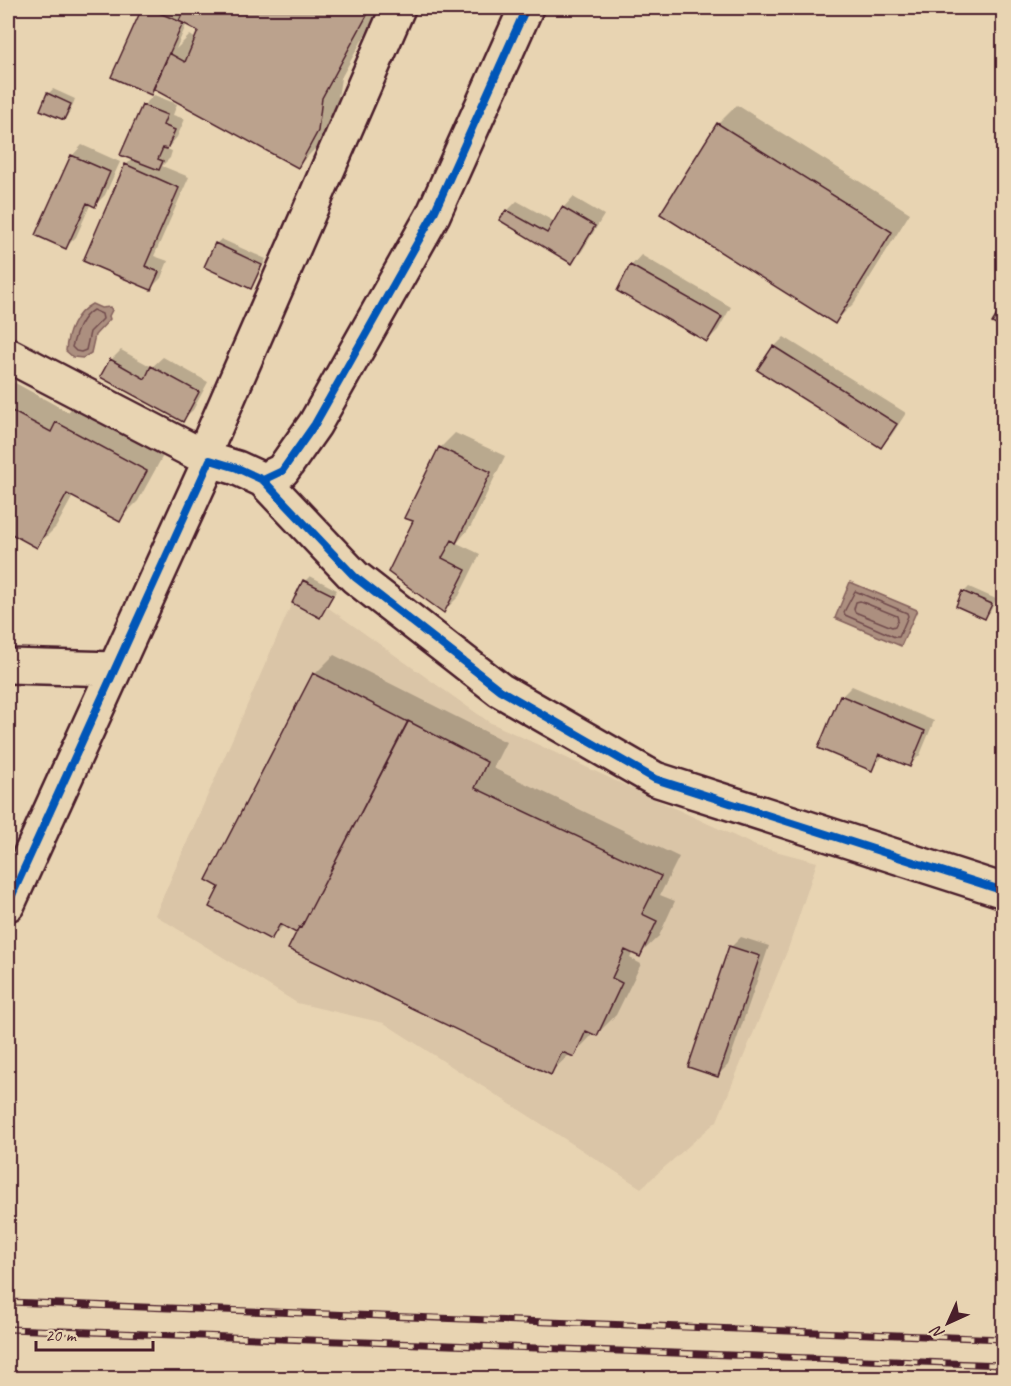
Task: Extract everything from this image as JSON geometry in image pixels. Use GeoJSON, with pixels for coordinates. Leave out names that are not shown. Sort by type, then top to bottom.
{"type":"FeatureCollection","features":[{"type":"Feature","properties":{"kind":"street"},"geometry":{"type":"LineString","coordinates":[[8,904],[115,669],[398,8]]}},
{"type":"Feature","properties":{"kind":"street"},"geometry":{"type":"LineString","coordinates":[[263,480],[282,471],[315,424],[433,214],[526,8]]}},
{"type":"Feature","properties":{"kind":"street"},"geometry":{"type":"LineString","coordinates":[[8,355],[206,458],[237,468],[263,480],[355,577],[500,690],[655,779],[1004,891]]}},
{"type":"Feature","properties":{"kind":"street"},"geometry":{"type":"LineString","coordinates":[[8,666],[115,669]]}},
{"type":"Feature","properties":{"kind":"shaded area"},"geometry":{"type":"Polygon","coordinates":[[[299,587],[489,722],[756,846],[817,862],[788,949],[717,1121],[641,1188],[384,1023],[297,1003],[155,915],[299,587]]]}},
{"type":"Feature","properties":{"kind":"water"},"geometry":{"type":"Polygon","coordinates":[[[92,304],[101,308],[110,307],[112,310],[110,319],[95,335],[91,353],[83,358],[73,357],[66,351],[70,331],[81,313],[92,304]]]}},
{"type":"Feature","properties":{"kind":"water"},"geometry":{"type":"Polygon","coordinates":[[[850,582],[917,610],[901,646],[835,618],[850,582]]]}},
{"type":"Feature","properties":{"kind":"building"},"geometry":{"type":"Polygon","coordinates":[[[142,8],[148,8],[183,23],[151,95],[111,77],[142,8]]]}},
{"type":"Feature","properties":{"kind":"building"},"geometry":{"type":"Polygon","coordinates":[[[185,8],[371,8],[322,98],[318,131],[298,168],[153,89],[169,53],[185,62],[198,31],[179,21],[185,8]]]}},
{"type":"Feature","properties":{"kind":"building"},"geometry":{"type":"Polygon","coordinates":[[[47,93],[71,104],[64,120],[40,110],[47,93]]]}},
{"type":"Feature","properties":{"kind":"building"},"geometry":{"type":"Polygon","coordinates":[[[142,105],[167,115],[163,125],[175,130],[167,149],[163,148],[158,159],[163,161],[159,170],[120,155],[142,105]]]}},
{"type":"Feature","properties":{"kind":"building"},"geometry":{"type":"Polygon","coordinates":[[[717,123],[892,232],[835,324],[660,214],[717,123]]]}},
{"type":"Feature","properties":{"kind":"building"},"geometry":{"type":"Polygon","coordinates":[[[71,155],[110,172],[95,207],[87,203],[66,249],[35,235],[71,155]]]}},
{"type":"Feature","properties":{"kind":"building"},"geometry":{"type":"Polygon","coordinates":[[[125,164],[179,188],[145,266],[159,272],[151,290],[83,261],[125,164]]]}},
{"type":"Feature","properties":{"kind":"building"},"geometry":{"type":"Polygon","coordinates":[[[562,207],[595,226],[572,264],[499,220],[506,210],[547,233],[562,207]]]}},
{"type":"Feature","properties":{"kind":"building"},"geometry":{"type":"Polygon","coordinates":[[[215,243],[262,265],[251,289],[204,267],[215,243]]]}},
{"type":"Feature","properties":{"kind":"building"},"geometry":{"type":"Polygon","coordinates":[[[630,265],[722,317],[707,342],[617,291],[630,265]]]}},
{"type":"Feature","properties":{"kind":"building"},"geometry":{"type":"Polygon","coordinates":[[[1004,303],[1004,329],[992,323],[1004,303]]]}},
{"type":"Feature","properties":{"kind":"building"},"geometry":{"type":"Polygon","coordinates":[[[773,346],[897,424],[881,448],[757,370],[773,346]]]}},
{"type":"Feature","properties":{"kind":"building"},"geometry":{"type":"Polygon","coordinates":[[[110,359],[145,379],[151,366],[199,392],[183,422],[100,377],[110,359]]]}},
{"type":"Feature","properties":{"kind":"building"},"geometry":{"type":"Polygon","coordinates":[[[8,409],[51,432],[56,422],[147,471],[120,522],[67,494],[37,548],[8,532],[8,409]]]}},
{"type":"Feature","properties":{"kind":"building"},"geometry":{"type":"Polygon","coordinates":[[[439,447],[491,472],[456,543],[452,540],[442,558],[466,570],[444,613],[388,572],[413,521],[404,518],[439,447]]]}},
{"type":"Feature","properties":{"kind":"building"},"geometry":{"type":"Polygon","coordinates":[[[303,580],[333,595],[320,618],[292,603],[303,580]]]}},
{"type":"Feature","properties":{"kind":"building"},"geometry":{"type":"Polygon","coordinates":[[[962,591],[992,604],[985,619],[956,606],[962,591]]]}},
{"type":"Feature","properties":{"kind":"building"},"geometry":{"type":"Polygon","coordinates":[[[313,673],[408,722],[301,928],[299,927],[296,933],[280,924],[271,940],[209,907],[219,887],[206,880],[313,673]]]}},
{"type":"Feature","properties":{"kind":"building"},"geometry":{"type":"Polygon","coordinates":[[[840,695],[925,731],[910,767],[879,754],[872,771],[818,748],[840,695]]]}},
{"type":"Feature","properties":{"kind":"building"},"geometry":{"type":"Polygon","coordinates":[[[408,721],[487,762],[475,788],[661,876],[642,914],[657,921],[640,957],[625,950],[612,978],[622,983],[597,1036],[586,1031],[574,1057],[562,1052],[551,1075],[288,949],[408,721]]]}},
{"type":"Feature","properties":{"kind":"building"},"geometry":{"type":"Polygon","coordinates":[[[729,946],[760,956],[718,1077],[688,1067],[729,946]]]}},
{"type":"Feature","properties":{"kind":"railway"},"geometry":{"type":"LineString","coordinates":[[8,1302],[1004,1339]]}},
{"type":"Feature","properties":{"kind":"railway"},"geometry":{"type":"LineString","coordinates":[[8,1329],[1004,1365]]}},
{"type":"Feature","properties":{"kind":"cycle path"},"geometry":{"type":"LineString","coordinates":[[263,480],[282,471],[315,424],[433,215],[526,8]]}},
{"type":"Feature","properties":{"kind":"cycle path"},"geometry":{"type":"LineString","coordinates":[[8,904],[210,460],[237,468],[263,480],[355,577],[500,690],[655,779],[1004,891]]}}]}
